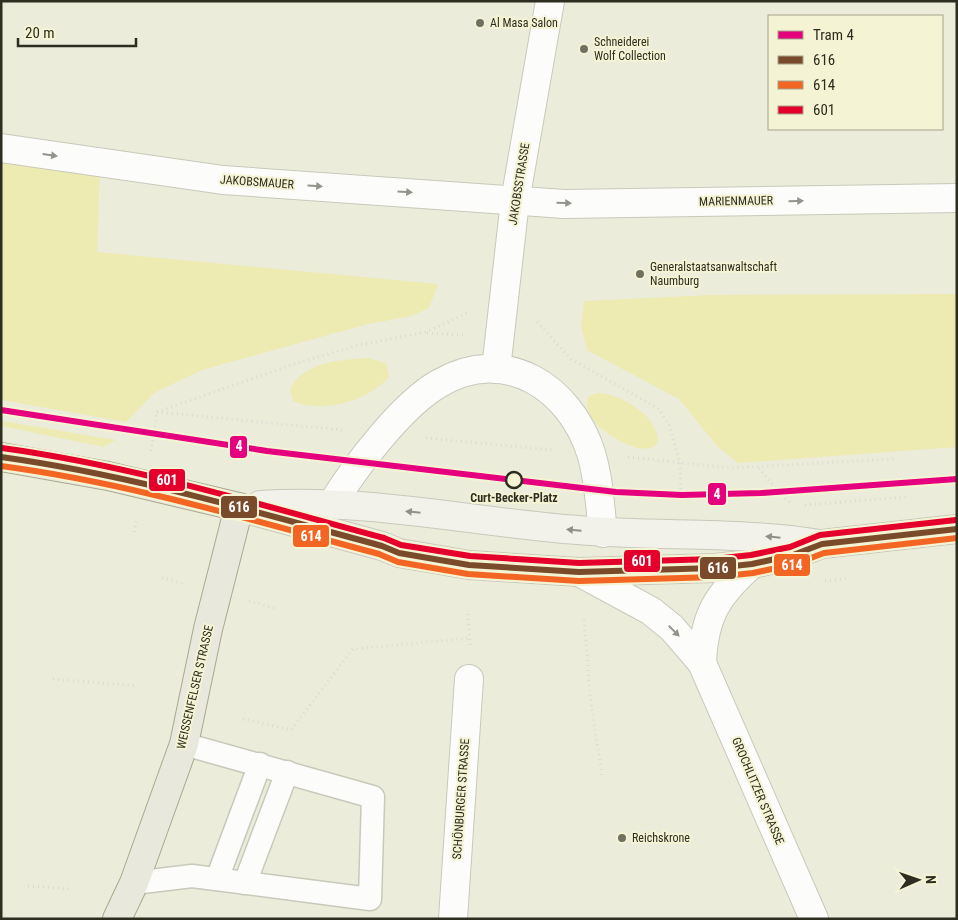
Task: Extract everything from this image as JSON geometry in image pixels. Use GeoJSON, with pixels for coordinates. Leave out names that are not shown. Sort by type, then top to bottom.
{"type":"FeatureCollection","features":[{"type":"Feature","properties":{"kind":"main road"},"geometry":{"type":"LineString","coordinates":[[1,457],[108,476],[239,507],[382,546],[399,553],[469,565],[579,572],[715,568],[752,564],[793,556],[822,544]]}},
{"type":"Feature","properties":{"kind":"main road"},"geometry":{"type":"LineString","coordinates":[[239,507],[332,504],[603,532],[750,535],[822,544],[957,529]]}},
{"type":"Feature","properties":{"kind":"main road","name":"WEISSENFELSER STRASSE"},"geometry":{"type":"LineString","coordinates":[[117,919],[134,883],[184,744],[208,628],[239,507]]}},
{"type":"Feature","properties":{"kind":"street","name":"JAKOBSSTRASSE"},"geometry":{"type":"LineString","coordinates":[[496,369],[515,201],[550,1]]}},
{"type":"Feature","properties":{"kind":"street","name":"JAKOBSMAUER"},"geometry":{"type":"LineString","coordinates":[[1,148],[223,180],[515,201]]}},
{"type":"Feature","properties":{"kind":"street","name":"MARIENMAUER"},"geometry":{"type":"LineString","coordinates":[[515,201],[564,204],[957,198]]}},
{"type":"Feature","properties":{"kind":"street"},"geometry":{"type":"LineString","coordinates":[[332,504],[360,463],[408,407],[425,392],[453,376],[480,370],[496,369],[522,374],[546,386],[574,418],[591,453],[603,532]]}},
{"type":"Feature","properties":{"kind":"street","name":"GROCHLITZER STRASSE"},"geometry":{"type":"LineString","coordinates":[[702,663],[705,630],[712,610],[726,589],[752,564]]}},
{"type":"Feature","properties":{"kind":"street","name":"GROCHLITZER STRASSE"},"geometry":{"type":"LineString","coordinates":[[579,572],[642,604],[672,628],[702,663],[814,919]]}},
{"type":"Feature","properties":{"kind":"street","name":"SCHÖNBURGER STRASSE"},"geometry":{"type":"LineString","coordinates":[[453,919],[469,678]]}},
{"type":"Feature","properties":{"kind":"lane"},"geometry":{"type":"LineString","coordinates":[[134,883],[192,876],[370,899],[373,797],[184,744]]}},
{"type":"Feature","properties":{"kind":"lane"},"geometry":{"type":"LineString","coordinates":[[217,879],[260,764]]}},
{"type":"Feature","properties":{"kind":"lane"},"geometry":{"type":"LineString","coordinates":[[246,883],[287,772]]}},
{"type":"Feature","properties":{"kind":"path"},"geometry":{"type":"LineString","coordinates":[[505,286],[571,359],[660,408],[669,425],[680,463],[732,468],[759,468],[894,459]]}},
{"type":"Feature","properties":{"kind":"path"},"geometry":{"type":"LineString","coordinates":[[156,412],[294,364],[359,345],[426,332]]}},
{"type":"Feature","properties":{"kind":"path"},"geometry":{"type":"LineString","coordinates":[[759,468],[779,493],[795,506],[909,497]]}},
{"type":"Feature","properties":{"kind":"path"},"geometry":{"type":"LineString","coordinates":[[817,583],[855,578]]}},
{"type":"Feature","properties":{"kind":"path"},"geometry":{"type":"LineString","coordinates":[[584,620],[591,703],[602,775]]}},
{"type":"Feature","properties":{"kind":"path"},"geometry":{"type":"LineString","coordinates":[[243,718],[291,730],[353,648],[470,638]]}},
{"type":"Feature","properties":{"kind":"path"},"geometry":{"type":"LineString","coordinates":[[53,679],[137,686]]}},
{"type":"Feature","properties":{"kind":"path"},"geometry":{"type":"LineString","coordinates":[[28,886],[71,889]]}},
{"type":"Feature","properties":{"kind":"shaded area"},"geometry":{"type":"Polygon","coordinates":[[[1,155],[100,168],[97,252],[438,284],[429,308],[411,316],[368,324],[202,370],[154,393],[126,422],[1,400],[1,155]]]}},
{"type":"Feature","properties":{"kind":"shaded area"},"geometry":{"type":"Polygon","coordinates":[[[957,294],[957,447],[738,463],[718,447],[679,399],[587,350],[581,326],[584,301],[712,295],[957,294]]]}},
{"type":"Feature","properties":{"kind":"shaded area"},"geometry":{"type":"Polygon","coordinates":[[[368,358],[386,363],[389,377],[369,393],[357,399],[331,405],[305,405],[293,401],[290,389],[297,380],[314,367],[335,361],[368,358]]]}},
{"type":"Feature","properties":{"kind":"shaded area"},"geometry":{"type":"Polygon","coordinates":[[[599,393],[623,400],[644,414],[656,431],[657,443],[648,448],[639,448],[622,442],[603,430],[595,422],[587,405],[589,396],[599,393]]]}},
{"type":"Feature","properties":{"kind":"shaded area"},"geometry":{"type":"Polygon","coordinates":[[[1,421],[115,440],[104,447],[1,426],[1,421]]]}},
{"type":"Feature","properties":{"kind":"tram line","name":"4"},"geometry":{"type":"LineString","coordinates":[[1,410],[267,451],[616,492],[682,495],[761,493],[957,479]]}},
{"type":"Feature","properties":{"kind":"transit line","name":"601"},"geometry":{"type":"LineString","coordinates":[[2,448],[147,475],[384,538],[401,545],[470,556],[579,563],[714,559],[751,555],[790,547],[820,535],[956,520]]}},
{"type":"Feature","properties":{"kind":"transit line","name":"616"},"geometry":{"type":"LineString","coordinates":[[1,457],[145,484],[288,520],[382,546],[399,553],[469,565],[579,572],[715,568],[752,564],[793,555],[822,544],[957,529]]}},
{"type":"Feature","properties":{"kind":"transit line","name":"614"},"geometry":{"type":"LineString","coordinates":[[1,466],[97,482],[238,516],[379,554],[398,562],[468,574],[579,581],[715,577],[753,573],[795,564],[824,553],[957,538]]}},
{"type":"Feature","properties":{"kind":"place","name":"Al Masa Salon"},"geometry":{"type":"Point","coordinates":[480,23]}},
{"type":"Feature","properties":{"kind":"place","name":"Schneiderei Wolf Collection"},"geometry":{"type":"Point","coordinates":[584,49]}},
{"type":"Feature","properties":{"kind":"place","name":"Generalstaatsanwaltschaft Naumburg"},"geometry":{"type":"Point","coordinates":[640,274]}},
{"type":"Feature","properties":{"kind":"place","name":"Curt-Becker-Platz"},"geometry":{"type":"Point","coordinates":[514,480]}},
{"type":"Feature","properties":{"kind":"place","name":"Reichskrone"},"geometry":{"type":"Point","coordinates":[622,838]}}]}
